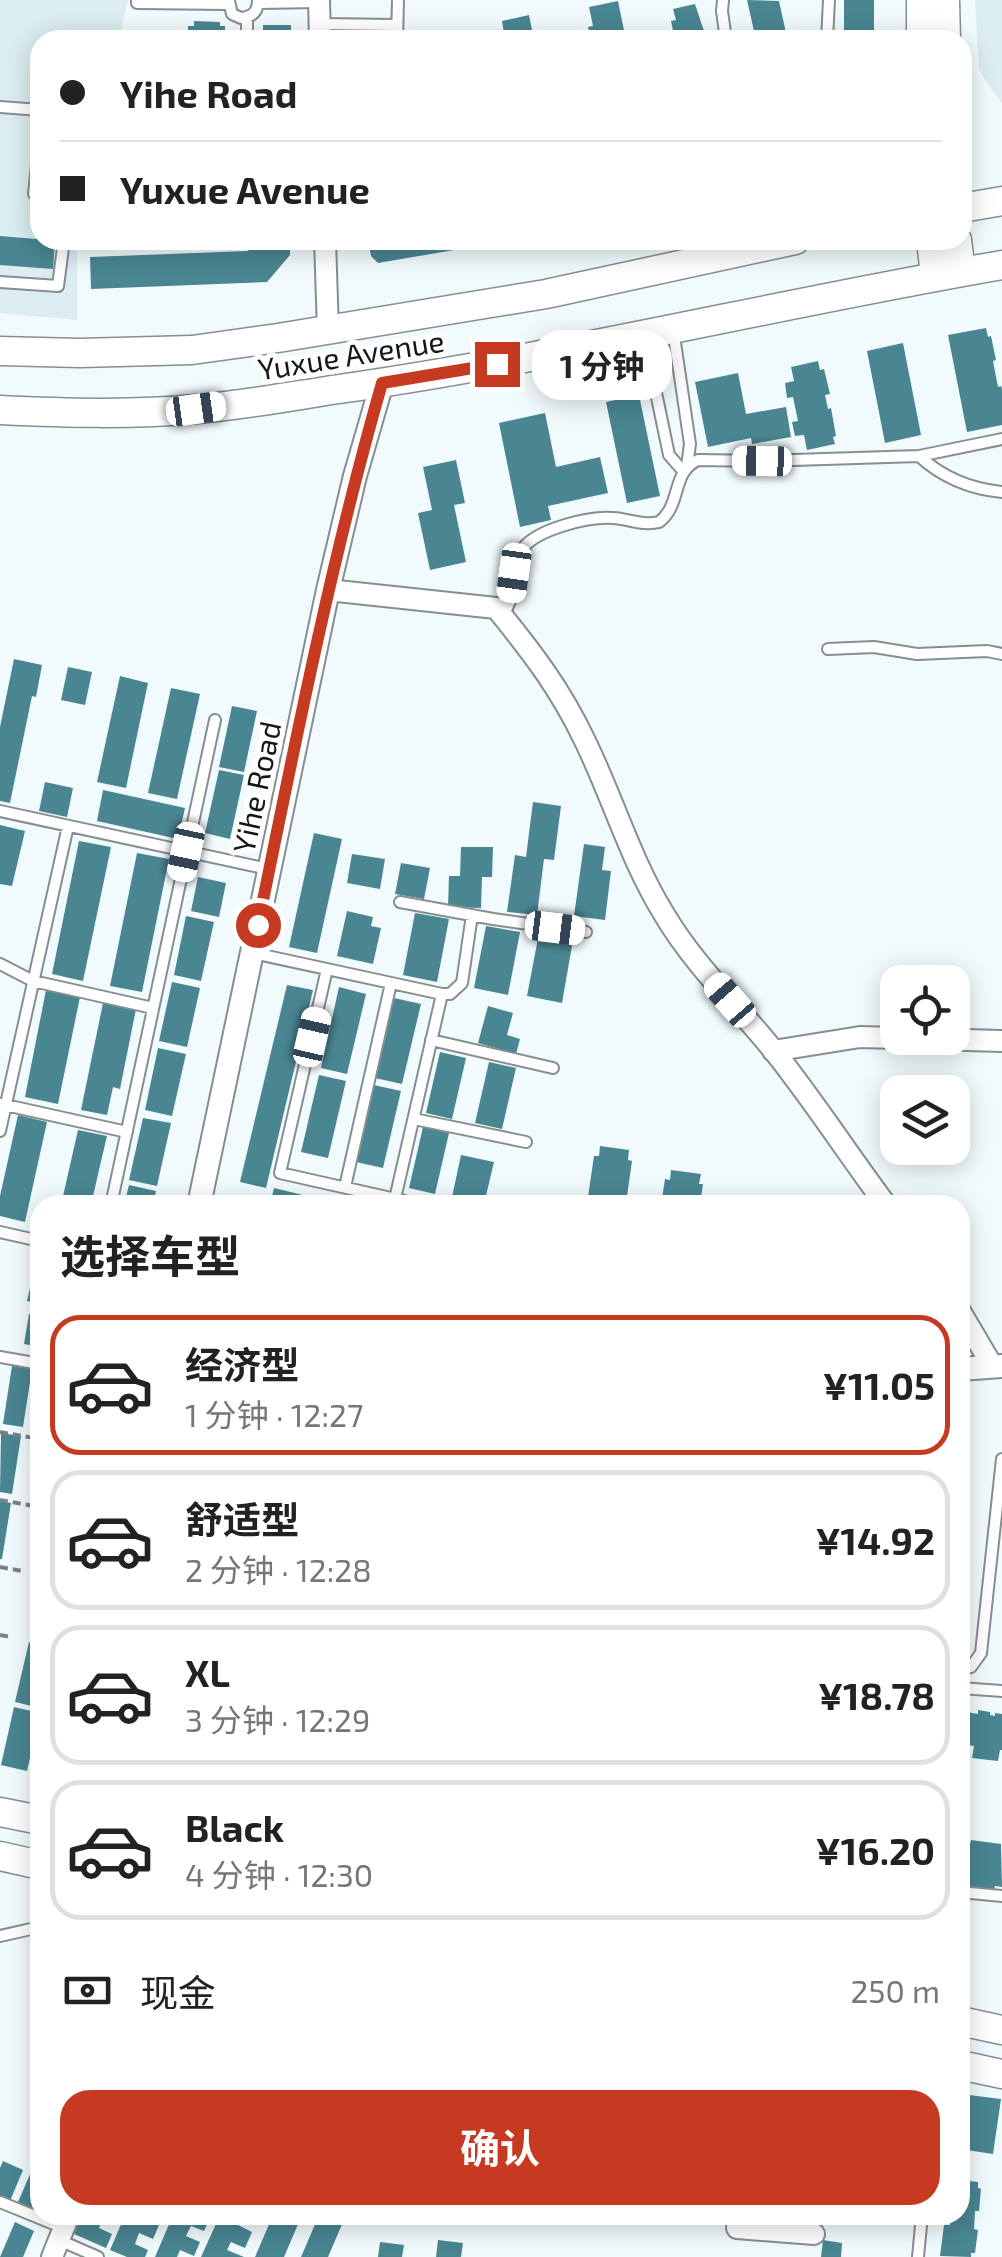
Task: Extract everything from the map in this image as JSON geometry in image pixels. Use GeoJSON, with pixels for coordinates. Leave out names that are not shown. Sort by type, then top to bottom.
{"type":"FeatureCollection","features":[{"type":"Feature","properties":{"kind":"main road"},"geometry":{"type":"LineString","coordinates":[[921,0],[922,30]]}},
{"type":"Feature","properties":{"kind":"main road"},"geometry":{"type":"LineString","coordinates":[[946,0],[946,30]]}},
{"type":"Feature","properties":{"kind":"main road"},"geometry":{"type":"LineString","coordinates":[[972,206],[1002,201]]}},
{"type":"Feature","properties":{"kind":"main road","name":"Yuxue Avenue"},"geometry":{"type":"LineString","coordinates":[[0,350],[192,350],[546,294],[750,250]]}},
{"type":"Feature","properties":{"kind":"main road"},"geometry":{"type":"LineString","coordinates":[[936,250],[948,274]]}},
{"type":"Feature","properties":{"kind":"main road"},"geometry":{"type":"LineString","coordinates":[[948,274],[954,250]]}},
{"type":"Feature","properties":{"kind":"main road","name":"Yuxue Avenue"},"geometry":{"type":"LineString","coordinates":[[0,410],[196,409],[382,383],[1002,265]]}},
{"type":"Feature","properties":{"kind":"main road"},"geometry":{"type":"LineString","coordinates":[[0,1812],[30,1818]]}},
{"type":"Feature","properties":{"kind":"main road"},"geometry":{"type":"LineString","coordinates":[[0,1856],[30,1862]]}},
{"type":"Feature","properties":{"kind":"main road"},"geometry":{"type":"LineString","coordinates":[[970,2022],[1002,2030]]}},
{"type":"Feature","properties":{"kind":"main road"},"geometry":{"type":"LineString","coordinates":[[970,2067],[1002,2074]]}},
{"type":"Feature","properties":{"kind":"street"},"geometry":{"type":"LineString","coordinates":[[319,1],[320,30]]}},
{"type":"Feature","properties":{"kind":"street"},"geometry":{"type":"LineString","coordinates":[[325,250],[328,331]]}},
{"type":"Feature","properties":{"kind":"street","name":"Yihe Road"},"geometry":{"type":"LineString","coordinates":[[200,1195],[328,590],[382,383]]}},
{"type":"Feature","properties":{"kind":"street"},"geometry":{"type":"LineString","coordinates":[[328,590],[496,608],[550,676],[569,709],[630,850],[666,918],[708,976],[774,1050],[879,1195]]}},
{"type":"Feature","properties":{"kind":"street"},"geometry":{"type":"LineString","coordinates":[[774,1050],[860,1037],[1002,1041]]}},
{"type":"Feature","properties":{"kind":"street"},"geometry":{"type":"LineString","coordinates":[[970,1327],[997,1367]]}},
{"type":"Feature","properties":{"kind":"street"},"geometry":{"type":"LineString","coordinates":[[970,1368],[997,1367]]}},
{"type":"Feature","properties":{"kind":"street"},"geometry":{"type":"LineString","coordinates":[[737,2225],[737,2228],[814,2234]]}},
{"type":"Feature","properties":{"kind":"lane"},"geometry":{"type":"LineString","coordinates":[[137,0],[229,2],[232,14],[247,18],[256,10],[258,1],[319,1]]}},
{"type":"Feature","properties":{"kind":"lane"},"geometry":{"type":"LineString","coordinates":[[397,30],[398,0]]}},
{"type":"Feature","properties":{"kind":"lane"},"geometry":{"type":"LineString","coordinates":[[723,0],[725,30]]}},
{"type":"Feature","properties":{"kind":"lane"},"geometry":{"type":"LineString","coordinates":[[827,30],[828,0]]}},
{"type":"Feature","properties":{"kind":"lane"},"geometry":{"type":"LineString","coordinates":[[247,18],[247,30]]}},
{"type":"Feature","properties":{"kind":"lane"},"geometry":{"type":"LineString","coordinates":[[342,30],[397,25]]}},
{"type":"Feature","properties":{"kind":"lane"},"geometry":{"type":"LineString","coordinates":[[0,107],[30,109]]}},
{"type":"Feature","properties":{"kind":"lane"},"geometry":{"type":"LineString","coordinates":[[0,282],[58,286],[63,250]]}},
{"type":"Feature","properties":{"kind":"lane"},"geometry":{"type":"LineString","coordinates":[[502,616],[510,601],[523,548],[549,531],[608,517],[642,524],[660,522],[672,509],[690,444],[673,328]]}},
{"type":"Feature","properties":{"kind":"lane"},"geometry":{"type":"LineString","coordinates":[[644,334],[669,455],[685,469]]}},
{"type":"Feature","properties":{"kind":"lane"},"geometry":{"type":"LineString","coordinates":[[685,469],[698,460],[918,456],[1002,438]]}},
{"type":"Feature","properties":{"kind":"lane"},"geometry":{"type":"LineString","coordinates":[[918,456],[955,480],[1002,492]]}},
{"type":"Feature","properties":{"kind":"lane"},"geometry":{"type":"LineString","coordinates":[[828,650],[874,647],[917,654],[1002,654]]}},
{"type":"Feature","properties":{"kind":"lane"},"geometry":{"type":"LineString","coordinates":[[113,1195],[214,720]]}},
{"type":"Feature","properties":{"kind":"lane"},"geometry":{"type":"LineString","coordinates":[[0,811],[269,869]]}},
{"type":"Feature","properties":{"kind":"lane"},"geometry":{"type":"LineString","coordinates":[[0,1131],[68,826]]}},
{"type":"Feature","properties":{"kind":"lane"},"geometry":{"type":"LineString","coordinates":[[400,902],[586,932]]}},
{"type":"Feature","properties":{"kind":"lane"},"geometry":{"type":"LineString","coordinates":[[252,952],[450,994],[462,983],[472,916]]}},
{"type":"Feature","properties":{"kind":"lane"},"geometry":{"type":"LineString","coordinates":[[0,964],[34,981],[153,1008]]}},
{"type":"Feature","properties":{"kind":"lane"},"geometry":{"type":"LineString","coordinates":[[327,969],[280,1172],[378,1195]]}},
{"type":"Feature","properties":{"kind":"lane"},"geometry":{"type":"LineString","coordinates":[[345,1187],[391,983]]}},
{"type":"Feature","properties":{"kind":"lane"},"geometry":{"type":"LineString","coordinates":[[396,1195],[442,994]]}},
{"type":"Feature","properties":{"kind":"lane"},"geometry":{"type":"LineString","coordinates":[[432,1040],[553,1068]]}},
{"type":"Feature","properties":{"kind":"lane"},"geometry":{"type":"LineString","coordinates":[[3,1105],[127,1132]]}},
{"type":"Feature","properties":{"kind":"lane"},"geometry":{"type":"LineString","coordinates":[[414,1118],[526,1142]]}},
{"type":"Feature","properties":{"kind":"lane"},"geometry":{"type":"LineString","coordinates":[[0,1232],[30,1239]]}},
{"type":"Feature","properties":{"kind":"lane"},"geometry":{"type":"LineString","coordinates":[[0,1357],[30,1362]]}},
{"type":"Feature","properties":{"kind":"lane"},"geometry":{"type":"LineString","coordinates":[[970,1667],[981,1653],[1002,1458]]}},
{"type":"Feature","properties":{"kind":"lane"},"geometry":{"type":"LineString","coordinates":[[970,1689],[1002,1691]]}},
{"type":"Feature","properties":{"kind":"lane"},"geometry":{"type":"LineString","coordinates":[[970,1893],[1002,1896]]}},
{"type":"Feature","properties":{"kind":"lane"},"geometry":{"type":"LineString","coordinates":[[0,1936],[30,1929]]}},
{"type":"Feature","properties":{"kind":"lane"},"geometry":{"type":"LineString","coordinates":[[0,2202],[30,2218]]}},
{"type":"Feature","properties":{"kind":"lane"},"geometry":{"type":"LineString","coordinates":[[918,2257],[921,2225]]}},
{"type":"Feature","properties":{"kind":"lane"},"geometry":{"type":"LineString","coordinates":[[61,2235],[98,2257]]}},
{"type":"Feature","properties":{"kind":"path"},"geometry":{"type":"LineString","coordinates":[[0,1432],[30,1437]]}},
{"type":"Feature","properties":{"kind":"path"},"geometry":{"type":"LineString","coordinates":[[0,1500],[30,1505]]}},
{"type":"Feature","properties":{"kind":"path"},"geometry":{"type":"LineString","coordinates":[[0,1567],[22,1571]]}},
{"type":"Feature","properties":{"kind":"path"},"geometry":{"type":"LineString","coordinates":[[0,1635],[11,1637]]}},
{"type":"Feature","properties":{"kind":"shaded area"},"geometry":{"type":"Polygon","coordinates":[[[0,0],[128,0],[121,30],[30,30],[30,250],[77,250],[77,320],[0,313],[0,0]]]}},
{"type":"Feature","properties":{"kind":"shaded area"},"geometry":{"type":"Polygon","coordinates":[[[975,0],[1002,0],[1002,103],[979,69],[975,0]]]}},
{"type":"Feature","properties":{"kind":"building"},"geometry":{"type":"Polygon","coordinates":[[[747,0],[779,1],[785,30],[754,30],[747,0]]]}},
{"type":"Feature","properties":{"kind":"building"},"geometry":{"type":"Polygon","coordinates":[[[844,0],[874,0],[874,30],[844,30],[844,0]]]}},
{"type":"Feature","properties":{"kind":"building"},"geometry":{"type":"Polygon","coordinates":[[[618,1],[624,30],[589,30],[593,26],[589,7],[618,1]]]}},
{"type":"Feature","properties":{"kind":"building"},"geometry":{"type":"Polygon","coordinates":[[[695,4],[704,30],[673,30],[671,21],[676,20],[673,9],[695,4]]]}},
{"type":"Feature","properties":{"kind":"building"},"geometry":{"type":"Polygon","coordinates":[[[529,15],[532,30],[503,30],[502,21],[529,15]]]}},
{"type":"Feature","properties":{"kind":"building"},"geometry":{"type":"Polygon","coordinates":[[[194,21],[220,22],[225,30],[188,30],[188,26],[194,26],[194,21]]]}},
{"type":"Feature","properties":{"kind":"building"},"geometry":{"type":"Polygon","coordinates":[[[263,25],[291,25],[291,30],[263,30],[263,25]]]}},
{"type":"Feature","properties":{"kind":"building"},"geometry":{"type":"Polygon","coordinates":[[[0,236],[30,238],[30,250],[54,250],[53,269],[0,265],[0,236]]]}},
{"type":"Feature","properties":{"kind":"building"},"geometry":{"type":"Polygon","coordinates":[[[290,250],[290,255],[267,282],[91,289],[90,257],[290,250]]]}},
{"type":"Feature","properties":{"kind":"building"},"geometry":{"type":"Polygon","coordinates":[[[370,250],[454,250],[378,263],[370,250]]]}},
{"type":"Feature","properties":{"kind":"building"},"geometry":{"type":"Polygon","coordinates":[[[986,328],[996,360],[993,361],[998,387],[1002,389],[1002,425],[967,432],[948,335],[986,328]]]}},
{"type":"Feature","properties":{"kind":"building"},"geometry":{"type":"Polygon","coordinates":[[[903,343],[921,435],[885,443],[867,351],[903,343]]]}},
{"type":"Feature","properties":{"kind":"building"},"geometry":{"type":"Polygon","coordinates":[[[818,361],[830,394],[825,395],[836,436],[835,444],[807,450],[804,435],[795,436],[792,422],[798,421],[793,397],[787,398],[785,383],[794,381],[791,367],[818,361]]]}},
{"type":"Feature","properties":{"kind":"building"},"geometry":{"type":"Polygon","coordinates":[[[738,373],[746,414],[786,407],[791,437],[752,444],[751,438],[708,447],[695,382],[738,373]]]}},
{"type":"Feature","properties":{"kind":"building"},"geometry":{"type":"Polygon","coordinates":[[[639,395],[660,496],[627,503],[606,402],[639,395]]]}},
{"type":"Feature","properties":{"kind":"building"},"geometry":{"type":"Polygon","coordinates":[[[545,413],[556,467],[600,457],[608,493],[548,506],[551,520],[520,527],[499,423],[545,413]]]}},
{"type":"Feature","properties":{"kind":"building"},"geometry":{"type":"Polygon","coordinates":[[[456,460],[465,503],[454,505],[466,562],[430,570],[418,513],[432,510],[423,467],[456,460]]]}},
{"type":"Feature","properties":{"kind":"building"},"geometry":{"type":"Polygon","coordinates":[[[14,659],[42,665],[10,803],[0,801],[0,727],[14,659]]]}},
{"type":"Feature","properties":{"kind":"building"},"geometry":{"type":"Polygon","coordinates":[[[68,667],[92,672],[85,705],[61,700],[68,667]]]}},
{"type":"Feature","properties":{"kind":"building"},"geometry":{"type":"Polygon","coordinates":[[[120,676],[148,683],[126,788],[97,782],[120,676]]]}},
{"type":"Feature","properties":{"kind":"building"},"geometry":{"type":"Polygon","coordinates":[[[171,688],[200,694],[177,799],[148,793],[171,688]]]}},
{"type":"Feature","properties":{"kind":"building"},"geometry":{"type":"Polygon","coordinates":[[[232,706],[257,711],[244,772],[219,767],[232,706]]]}},
{"type":"Feature","properties":{"kind":"building"},"geometry":{"type":"Polygon","coordinates":[[[219,770],[244,775],[230,839],[205,833],[219,770]]]}},
{"type":"Feature","properties":{"kind":"building"},"geometry":{"type":"Polygon","coordinates":[[[45,782],[73,788],[67,817],[39,811],[45,782]]]}},
{"type":"Feature","properties":{"kind":"building"},"geometry":{"type":"Polygon","coordinates":[[[103,790],[185,808],[178,839],[97,821],[103,790]]]}},
{"type":"Feature","properties":{"kind":"building"},"geometry":{"type":"Polygon","coordinates":[[[533,802],[561,806],[554,860],[544,859],[537,915],[507,912],[515,855],[526,857],[533,802]]]}},
{"type":"Feature","properties":{"kind":"building"},"geometry":{"type":"Polygon","coordinates":[[[0,825],[25,831],[12,886],[0,884],[0,825]]]}},
{"type":"Feature","properties":{"kind":"building"},"geometry":{"type":"Polygon","coordinates":[[[314,833],[342,839],[317,953],[289,947],[314,833]]]}},
{"type":"Feature","properties":{"kind":"building"},"geometry":{"type":"Polygon","coordinates":[[[79,841],[111,847],[83,981],[52,974],[79,841]]]}},
{"type":"Feature","properties":{"kind":"building"},"geometry":{"type":"Polygon","coordinates":[[[584,844],[605,847],[602,870],[611,871],[605,920],[574,916],[584,844]]]}},
{"type":"Feature","properties":{"kind":"building"},"geometry":{"type":"Polygon","coordinates":[[[461,847],[493,847],[492,877],[482,877],[481,908],[448,907],[449,876],[460,876],[461,847]]]}},
{"type":"Feature","properties":{"kind":"building"},"geometry":{"type":"Polygon","coordinates":[[[137,853],[169,859],[142,992],[110,986],[137,853]]]}},
{"type":"Feature","properties":{"kind":"building"},"geometry":{"type":"Polygon","coordinates":[[[352,854],[385,859],[380,889],[347,883],[352,854]]]}},
{"type":"Feature","properties":{"kind":"building"},"geometry":{"type":"Polygon","coordinates":[[[401,863],[430,868],[424,899],[395,894],[401,863]]]}},
{"type":"Feature","properties":{"kind":"building"},"geometry":{"type":"Polygon","coordinates":[[[198,877],[226,883],[219,917],[191,911],[198,877]]]}},
{"type":"Feature","properties":{"kind":"building"},"geometry":{"type":"Polygon","coordinates":[[[347,911],[373,917],[371,926],[381,928],[373,964],[337,956],[347,911]]]}},
{"type":"Feature","properties":{"kind":"building"},"geometry":{"type":"Polygon","coordinates":[[[415,913],[449,919],[437,982],[403,975],[415,913]]]}},
{"type":"Feature","properties":{"kind":"building"},"geometry":{"type":"Polygon","coordinates":[[[186,916],[214,922],[201,981],[174,975],[186,916]]]}},
{"type":"Feature","properties":{"kind":"building"},"geometry":{"type":"Polygon","coordinates":[[[486,926],[520,932],[508,995],[474,988],[486,926]]]}},
{"type":"Feature","properties":{"kind":"building"},"geometry":{"type":"Polygon","coordinates":[[[539,933],[573,940],[562,1003],[527,996],[539,933]]]}},
{"type":"Feature","properties":{"kind":"building"},"geometry":{"type":"Polygon","coordinates":[[[172,982],[200,988],[187,1047],[159,1041],[172,982]]]}},
{"type":"Feature","properties":{"kind":"building"},"geometry":{"type":"Polygon","coordinates":[[[287,985],[313,990],[266,1188],[240,1182],[287,985]]]}},
{"type":"Feature","properties":{"kind":"building"},"geometry":{"type":"Polygon","coordinates":[[[339,987],[366,994],[347,1074],[321,1068],[339,987]]]}},
{"type":"Feature","properties":{"kind":"building"},"geometry":{"type":"Polygon","coordinates":[[[46,990],[80,997],[58,1104],[25,1097],[46,990]]]}},
{"type":"Feature","properties":{"kind":"building"},"geometry":{"type":"Polygon","coordinates":[[[394,998],[421,1004],[402,1084],[375,1078],[394,998]]]}},
{"type":"Feature","properties":{"kind":"building"},"geometry":{"type":"Polygon","coordinates":[[[103,1003],[136,1009],[120,1089],[113,1087],[107,1115],[81,1110],[103,1003]]]}},
{"type":"Feature","properties":{"kind":"building"},"geometry":{"type":"Polygon","coordinates":[[[488,1006],[513,1013],[507,1035],[520,1039],[516,1054],[478,1043],[488,1006]]]}},
{"type":"Feature","properties":{"kind":"building"},"geometry":{"type":"Polygon","coordinates":[[[158,1048],[186,1054],[172,1116],[145,1110],[158,1048]]]}},
{"type":"Feature","properties":{"kind":"building"},"geometry":{"type":"Polygon","coordinates":[[[440,1052],[466,1058],[452,1119],[426,1113],[440,1052]]]}},
{"type":"Feature","properties":{"kind":"building"},"geometry":{"type":"Polygon","coordinates":[[[489,1062],[516,1068],[502,1129],[475,1123],[489,1062]]]}},
{"type":"Feature","properties":{"kind":"building"},"geometry":{"type":"Polygon","coordinates":[[[319,1075],[346,1081],[328,1158],[301,1152],[319,1075]]]}},
{"type":"Feature","properties":{"kind":"building"},"geometry":{"type":"Polygon","coordinates":[[[374,1085],[401,1091],[383,1168],[356,1162],[374,1085]]]}},
{"type":"Feature","properties":{"kind":"building"},"geometry":{"type":"Polygon","coordinates":[[[18,1115],[47,1122],[25,1222],[0,1216],[0,1196],[18,1115]]]}},
{"type":"Feature","properties":{"kind":"building"},"geometry":{"type":"Polygon","coordinates":[[[143,1118],[171,1123],[157,1186],[129,1180],[143,1118]]]}},
{"type":"Feature","properties":{"kind":"building"},"geometry":{"type":"Polygon","coordinates":[[[423,1127],[449,1133],[435,1194],[409,1188],[423,1127]]]}},
{"type":"Feature","properties":{"kind":"building"},"geometry":{"type":"Polygon","coordinates":[[[78,1130],[107,1136],[93,1195],[63,1195],[78,1130]]]}},
{"type":"Feature","properties":{"kind":"building"},"geometry":{"type":"Polygon","coordinates":[[[600,1146],[629,1150],[628,1160],[632,1161],[627,1195],[588,1195],[594,1156],[599,1156],[600,1146]]]}},
{"type":"Feature","properties":{"kind":"building"},"geometry":{"type":"Polygon","coordinates":[[[461,1155],[494,1162],[486,1195],[452,1195],[461,1155]]]}},
{"type":"Feature","properties":{"kind":"building"},"geometry":{"type":"Polygon","coordinates":[[[671,1170],[701,1174],[701,1195],[663,1195],[665,1179],[670,1180],[671,1170]]]}},
{"type":"Feature","properties":{"kind":"building"},"geometry":{"type":"Polygon","coordinates":[[[129,1185],[156,1191],[155,1195],[126,1195],[129,1185]]]}},
{"type":"Feature","properties":{"kind":"building"},"geometry":{"type":"Polygon","coordinates":[[[274,1188],[303,1195],[272,1195],[274,1188]]]}},
{"type":"Feature","properties":{"kind":"building"},"geometry":{"type":"Polygon","coordinates":[[[29,1314],[30,1314],[30,1345],[24,1344],[29,1314]]]}},
{"type":"Feature","properties":{"kind":"building"},"geometry":{"type":"Polygon","coordinates":[[[12,1366],[30,1369],[23,1427],[3,1424],[12,1366]]]}},
{"type":"Feature","properties":{"kind":"building"},"geometry":{"type":"Polygon","coordinates":[[[1,1433],[21,1436],[12,1494],[0,1492],[1,1433]]]}},
{"type":"Feature","properties":{"kind":"building"},"geometry":{"type":"Polygon","coordinates":[[[0,1501],[11,1503],[2,1559],[0,1559],[0,1501]]]}},
{"type":"Feature","properties":{"kind":"building"},"geometry":{"type":"Polygon","coordinates":[[[29,1642],[30,1706],[15,1702],[29,1642]]]}},
{"type":"Feature","properties":{"kind":"building"},"geometry":{"type":"Polygon","coordinates":[[[14,1707],[30,1711],[27,1771],[1,1765],[14,1707]]]}},
{"type":"Feature","properties":{"kind":"building"},"geometry":{"type":"Polygon","coordinates":[[[978,1710],[995,1716],[1002,1714],[1002,1750],[998,1761],[972,1758],[970,1713],[978,1714],[978,1710]]]}},
{"type":"Feature","properties":{"kind":"building"},"geometry":{"type":"Polygon","coordinates":[[[971,1840],[1001,1844],[1002,1887],[995,1886],[994,1891],[970,1887],[971,1840]]]}},
{"type":"Feature","properties":{"kind":"building"},"geometry":{"type":"Polygon","coordinates":[[[970,2095],[1001,2099],[993,2154],[970,2151],[970,2095]]]}},
{"type":"Feature","properties":{"kind":"building"},"geometry":{"type":"Polygon","coordinates":[[[3,2161],[23,2170],[10,2201],[0,2196],[3,2161]]]}},
{"type":"Feature","properties":{"kind":"building"},"geometry":{"type":"Polygon","coordinates":[[[30,2174],[30,2207],[18,2202],[30,2174]]]}},
{"type":"Feature","properties":{"kind":"building"},"geometry":{"type":"Polygon","coordinates":[[[970,2181],[978,2182],[981,2189],[974,2229],[978,2230],[971,2257],[940,2256],[944,2225],[970,2225],[970,2181]]]}},
{"type":"Feature","properties":{"kind":"building"},"geometry":{"type":"Polygon","coordinates":[[[15,2222],[34,2231],[23,2257],[0,2257],[15,2222]]]}},
{"type":"Feature","properties":{"kind":"building"},"geometry":{"type":"Polygon","coordinates":[[[78,2225],[100,2225],[99,2228],[112,2234],[106,2248],[74,2234],[78,2225]]]}},
{"type":"Feature","properties":{"kind":"building"},"geometry":{"type":"Polygon","coordinates":[[[121,2225],[159,2225],[153,2239],[139,2233],[135,2244],[148,2250],[145,2257],[127,2257],[110,2250],[121,2225]]]}},
{"type":"Feature","properties":{"kind":"building"},"geometry":{"type":"Polygon","coordinates":[[[169,2225],[207,2225],[204,2231],[191,2226],[186,2236],[200,2242],[194,2256],[180,2250],[177,2257],[155,2257],[169,2225]]]}},
{"type":"Feature","properties":{"kind":"building"},"geometry":{"type":"Polygon","coordinates":[[[215,2225],[238,2225],[252,2232],[245,2248],[231,2242],[227,2250],[244,2257],[201,2257],[215,2225]]]}},
{"type":"Feature","properties":{"kind":"building"},"geometry":{"type":"Polygon","coordinates":[[[269,2225],[298,2225],[284,2257],[255,2257],[269,2225]]]}},
{"type":"Feature","properties":{"kind":"building"},"geometry":{"type":"Polygon","coordinates":[[[315,2225],[342,2225],[328,2257],[301,2257],[315,2225]]]}},
{"type":"Feature","properties":{"kind":"building"},"geometry":{"type":"Polygon","coordinates":[[[438,2240],[463,2243],[461,2257],[436,2257],[438,2240]]]}},
{"type":"Feature","properties":{"kind":"building"},"geometry":{"type":"Polygon","coordinates":[[[823,2240],[842,2243],[841,2257],[821,2257],[823,2240]]]}},
{"type":"Feature","properties":{"kind":"building"},"geometry":{"type":"Polygon","coordinates":[[[380,2242],[404,2245],[402,2257],[378,2257],[380,2242]]]}},
{"type":"Feature","properties":{"kind":"route"},"geometry":{"type":"LineString","coordinates":[[258,925],[328,590],[382,383],[497,364]]}}]}
